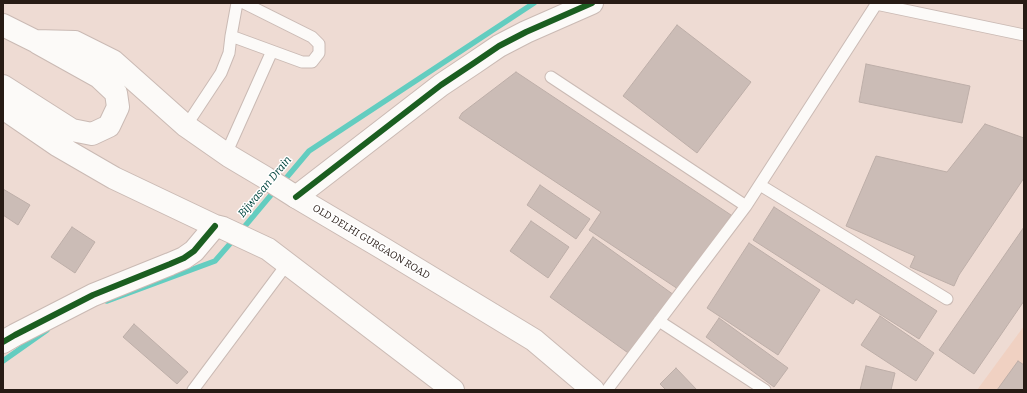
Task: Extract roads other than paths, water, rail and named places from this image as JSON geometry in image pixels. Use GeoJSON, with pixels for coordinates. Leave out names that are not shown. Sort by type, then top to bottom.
{"type":"FeatureCollection","features":[{"type":"Feature","properties":{"kind":"main road"},"geometry":{"type":"LineString","coordinates":[[291,194],[480,58],[526,32],[592,3]]}},
{"type":"Feature","properties":{"kind":"main road","name":"OLD DELHI GURGAON ROAD"},"geometry":{"type":"LineString","coordinates":[[3,25],[36,41],[75,42],[113,61],[186,126],[226,154],[534,340],[593,390]]}},
{"type":"Feature","properties":{"kind":"main road"},"geometry":{"type":"LineString","coordinates":[[3,86],[72,130],[92,134],[109,126],[118,107],[116,93],[99,77],[36,41]]}},
{"type":"Feature","properties":{"kind":"main road"},"geometry":{"type":"LineString","coordinates":[[3,108],[57,145],[114,178],[268,249],[453,390]]}},
{"type":"Feature","properties":{"kind":"main road"},"geometry":{"type":"LineString","coordinates":[[3,342],[93,295],[184,258],[194,251],[219,227]]}},
{"type":"Feature","properties":{"kind":"lane"},"geometry":{"type":"LineString","coordinates":[[186,126],[221,73],[229,54],[238,3]]}},
{"type":"Feature","properties":{"kind":"lane"},"geometry":{"type":"LineString","coordinates":[[231,36],[302,62],[312,62],[319,53],[319,44],[312,37],[244,3]]}},
{"type":"Feature","properties":{"kind":"lane"},"geometry":{"type":"LineString","coordinates":[[607,390],[746,206],[876,4],[1024,35]]}},
{"type":"Feature","properties":{"kind":"lane"},"geometry":{"type":"LineString","coordinates":[[226,154],[272,51]]}},
{"type":"Feature","properties":{"kind":"lane"},"geometry":{"type":"LineString","coordinates":[[551,77],[746,206]]}},
{"type":"Feature","properties":{"kind":"lane"},"geometry":{"type":"LineString","coordinates":[[760,185],[947,299]]}},
{"type":"Feature","properties":{"kind":"lane"},"geometry":{"type":"LineString","coordinates":[[193,390],[287,264]]}},
{"type":"Feature","properties":{"kind":"lane"},"geometry":{"type":"LineString","coordinates":[[659,321],[765,390]]}},
{"type":"Feature","properties":{"kind":"waterway","name":"Bijwasan Drain"},"geometry":{"type":"LineString","coordinates":[[282,183],[309,151],[534,3]]}},
{"type":"Feature","properties":{"kind":"waterway","name":"Bijwasan Drain"},"geometry":{"type":"LineString","coordinates":[[240,232],[276,189]]}},
{"type":"Feature","properties":{"kind":"waterway","name":"Bijwasan Drain"},"geometry":{"type":"LineString","coordinates":[[107,301],[215,261],[235,238]]}},
{"type":"Feature","properties":{"kind":"waterway","name":"Bijwasan Drain"},"geometry":{"type":"LineString","coordinates":[[3,361],[47,330]]}}]}
